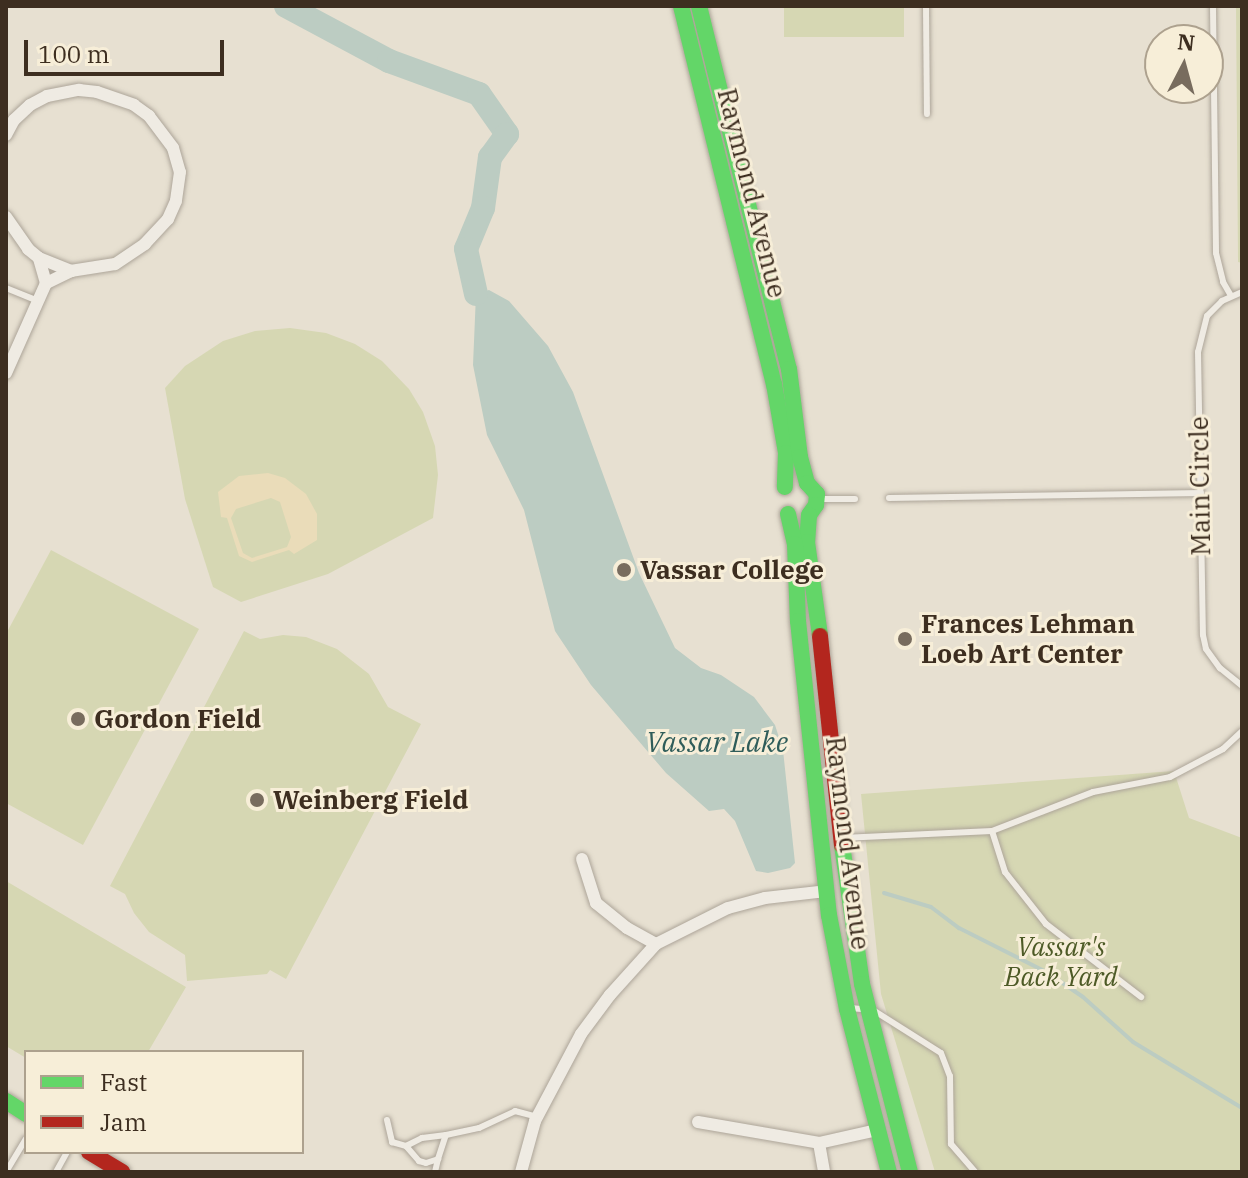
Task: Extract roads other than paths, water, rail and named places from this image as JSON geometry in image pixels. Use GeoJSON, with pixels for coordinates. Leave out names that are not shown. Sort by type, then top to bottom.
{"type":"FeatureCollection","features":[{"type":"Feature","properties":{"kind":"main road","name":"Raymond Avenue"},"geometry":{"type":"LineString","coordinates":[[681,6],[774,384],[786,453],[785,487],[780,499],[788,514],[795,544],[826,891],[847,1009],[889,1172]]}},
{"type":"Feature","properties":{"kind":"main road","name":"Raymond Avenue"},"geometry":{"type":"LineString","coordinates":[[699,6],[789,369],[800,457],[807,483],[815,490],[817,499],[809,515],[807,542],[840,838],[868,1008],[910,1172]]}},
{"type":"Feature","properties":{"kind":"main road"},"geometry":{"type":"LineString","coordinates":[[785,487],[793,482],[807,483]]}},
{"type":"Feature","properties":{"kind":"main road"},"geometry":{"type":"LineString","coordinates":[[788,514],[798,518],[809,515]]}},
{"type":"Feature","properties":{"kind":"main road"},"geometry":{"type":"LineString","coordinates":[[6,1101],[24,1113]]}},
{"type":"Feature","properties":{"kind":"main road"},"geometry":{"type":"LineString","coordinates":[[92,1154],[122,1172]]}},
{"type":"Feature","properties":{"kind":"street"},"geometry":{"type":"LineString","coordinates":[[6,135],[14,120],[30,105],[47,96],[79,90],[118,98],[149,116],[173,148],[180,172],[168,219],[157,232],[115,264],[71,271],[46,283]]}},
{"type":"Feature","properties":{"kind":"street"},"geometry":{"type":"LineString","coordinates":[[6,217],[18,238],[39,258],[71,271]]}},
{"type":"Feature","properties":{"kind":"street"},"geometry":{"type":"LineString","coordinates":[[6,373],[46,283],[39,258]]}},
{"type":"Feature","properties":{"kind":"street"},"geometry":{"type":"LineString","coordinates":[[582,859],[596,903],[627,928],[656,944]]}},
{"type":"Feature","properties":{"kind":"street"},"geometry":{"type":"LineString","coordinates":[[521,1172],[537,1117],[581,1034],[610,995],[656,944],[728,908],[765,898],[826,891]]}},
{"type":"Feature","properties":{"kind":"street"},"geometry":{"type":"LineString","coordinates":[[698,1122],[819,1143],[877,1130]]}},
{"type":"Feature","properties":{"kind":"street"},"geometry":{"type":"LineString","coordinates":[[819,1143],[824,1172]]}},
{"type":"Feature","properties":{"kind":"lane"},"geometry":{"type":"LineString","coordinates":[[926,6],[927,114]]}},
{"type":"Feature","properties":{"kind":"lane"},"geometry":{"type":"LineString","coordinates":[[1213,6],[1216,253],[1220,274],[1231,296]]}},
{"type":"Feature","properties":{"kind":"lane"},"geometry":{"type":"LineString","coordinates":[[6,288],[39,301]]}},
{"type":"Feature","properties":{"kind":"lane","name":"Main Circle"},"geometry":{"type":"LineString","coordinates":[[1242,292],[1231,296],[1207,316],[1199,338],[1203,635],[1206,649],[1220,668],[1242,686]]}},
{"type":"Feature","properties":{"kind":"lane"},"geometry":{"type":"LineString","coordinates":[[889,498],[1201,493]]}},
{"type":"Feature","properties":{"kind":"lane"},"geometry":{"type":"LineString","coordinates":[[817,499],[855,499]]}},
{"type":"Feature","properties":{"kind":"lane"},"geometry":{"type":"LineString","coordinates":[[804,671],[823,669]]}},
{"type":"Feature","properties":{"kind":"lane"},"geometry":{"type":"LineString","coordinates":[[840,838],[992,831],[1093,792],[1178,774],[1223,749],[1242,731]]}},
{"type":"Feature","properties":{"kind":"lane"},"geometry":{"type":"LineString","coordinates":[[992,831],[1005,872],[1046,924],[1141,997]]}},
{"type":"Feature","properties":{"kind":"lane"},"geometry":{"type":"LineString","coordinates":[[847,1009],[868,1008],[941,1053],[950,1076],[951,1144],[975,1172]]}},
{"type":"Feature","properties":{"kind":"lane"},"geometry":{"type":"LineString","coordinates":[[406,1146],[422,1138],[479,1128],[515,1111],[537,1117]]}},
{"type":"Feature","properties":{"kind":"lane"},"geometry":{"type":"LineString","coordinates":[[387,1120],[392,1142],[406,1146],[419,1161],[438,1159]]}},
{"type":"Feature","properties":{"kind":"lane"},"geometry":{"type":"LineString","coordinates":[[435,1172],[446,1135]]}},
{"type":"Feature","properties":{"kind":"lane"},"geometry":{"type":"LineString","coordinates":[[6,1172],[24,1142]]}},
{"type":"Feature","properties":{"kind":"lane"},"geometry":{"type":"LineString","coordinates":[[56,1172],[66,1154]]}},
{"type":"Feature","properties":{"kind":"water","name":"Vassar Lake"},"geometry":{"type":"Polygon","coordinates":[[[489,290],[509,301],[548,346],[573,392],[639,573],[675,648],[701,668],[721,675],[754,697],[775,725],[783,750],[795,863],[790,868],[768,873],[756,871],[735,821],[724,809],[709,811],[666,773],[591,685],[555,631],[524,510],[487,435],[473,365],[476,294],[489,290]]]}},
{"type":"Feature","properties":{"kind":"waterway"},"geometry":{"type":"LineString","coordinates":[[286,6],[389,61],[479,94],[507,134],[490,157],[483,208],[466,249],[476,294]]}},
{"type":"Feature","properties":{"kind":"waterway"},"geometry":{"type":"LineString","coordinates":[[884,893],[931,907],[959,928],[1048,973],[1083,997],[1133,1042],[1242,1108]]}},
{"type":"Feature","properties":{"kind":"place","name":"Vassar College"},"geometry":{"type":"Point","coordinates":[624,570]}},
{"type":"Feature","properties":{"kind":"place","name":"Frances Lehman Loeb Art Center"},"geometry":{"type":"Point","coordinates":[905,639]}},
{"type":"Feature","properties":{"kind":"place","name":"Gordon Field"},"geometry":{"type":"Point","coordinates":[78,719]}},
{"type":"Feature","properties":{"kind":"place","name":"Weinberg Field"},"geometry":{"type":"Point","coordinates":[257,800]}},
{"type":"Feature","properties":{"kind":"park label","name":"Vassar's Back Yard"},"geometry":{"type":"Point","coordinates":[1061,962]}}]}
